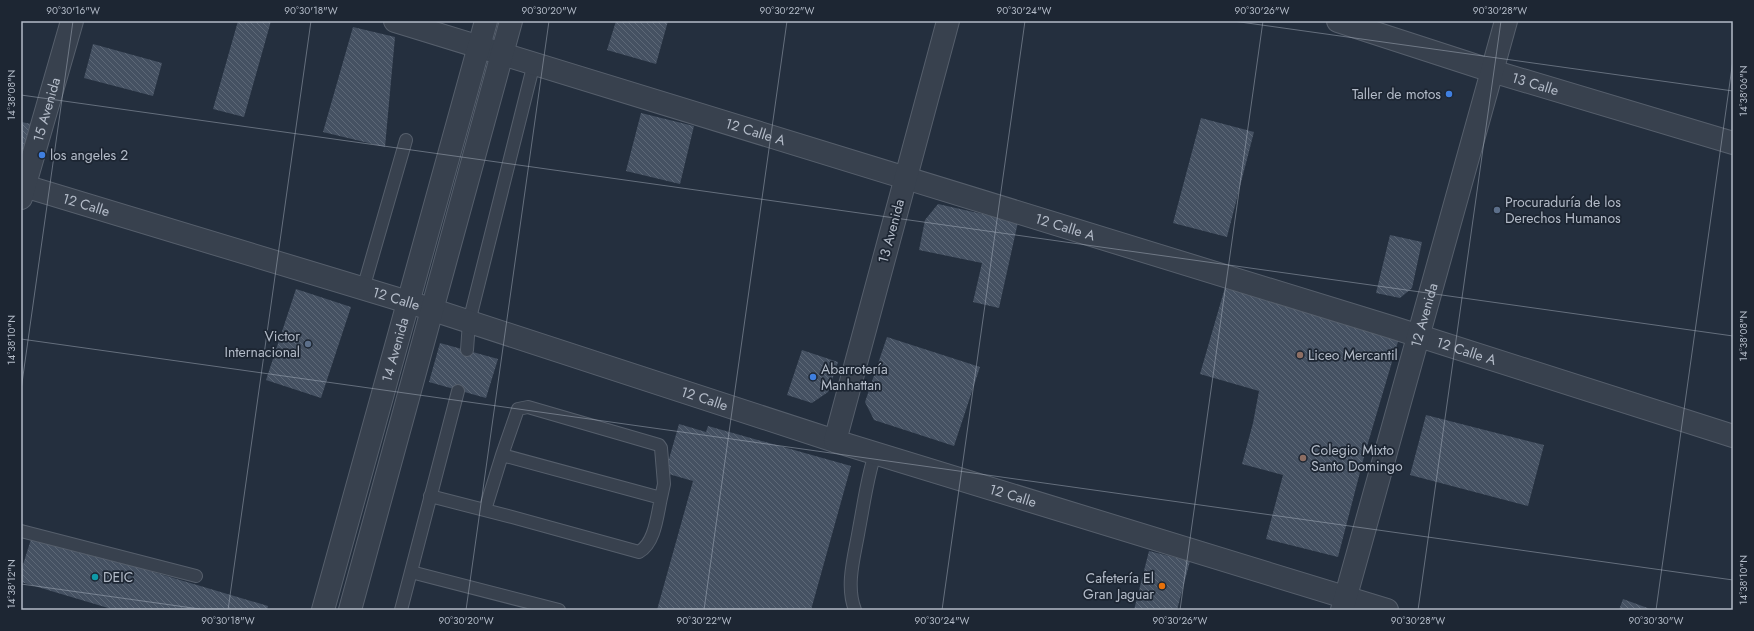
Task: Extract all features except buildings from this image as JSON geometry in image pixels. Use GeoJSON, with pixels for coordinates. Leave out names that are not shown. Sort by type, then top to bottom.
{"type":"FeatureCollection","features":[{"type":"Feature","properties":{"kind":"street","name":"15 Avenida"},"geometry":{"type":"LineString","coordinates":[[22,190],[72,21]]}},
{"type":"Feature","properties":{"kind":"street","name":"12 Calle A"},"geometry":{"type":"LineString","coordinates":[[395,21],[1417,335],[1733,436]]}},
{"type":"Feature","properties":{"kind":"street","name":"14 Avenida"},"geometry":{"type":"LineString","coordinates":[[323,610],[486,21]]}},
{"type":"Feature","properties":{"kind":"street","name":"14 Avenida"},"geometry":{"type":"LineString","coordinates":[[350,610],[511,21]]}},
{"type":"Feature","properties":{"kind":"street","name":"13 Avenida"},"geometry":{"type":"LineString","coordinates":[[835,441],[948,21]]}},
{"type":"Feature","properties":{"kind":"street","name":"13 Calle"},"geometry":{"type":"LineString","coordinates":[[1338,21],[1492,71],[1733,143]]}},
{"type":"Feature","properties":{"kind":"street","name":"12 Avenida"},"geometry":{"type":"LineString","coordinates":[[1344,604],[1417,335],[1506,21]]}},
{"type":"Feature","properties":{"kind":"street","name":"12 Calle"},"geometry":{"type":"LineString","coordinates":[[22,190],[431,310],[1344,604],[1388,610]]}},
{"type":"Feature","properties":{"kind":"lane"},"geometry":{"type":"LineString","coordinates":[[467,350],[468,322],[534,63]]}},
{"type":"Feature","properties":{"kind":"lane"},"geometry":{"type":"LineString","coordinates":[[363,289],[406,140]]}},
{"type":"Feature","properties":{"kind":"lane"},"geometry":{"type":"LineString","coordinates":[[401,610],[458,391]]}},
{"type":"Feature","properties":{"kind":"lane"},"geometry":{"type":"LineString","coordinates":[[430,496],[639,552],[646,548],[651,538],[661,498],[664,484],[662,448],[659,444],[528,407],[518,409],[485,510]]}},
{"type":"Feature","properties":{"kind":"lane"},"geometry":{"type":"LineString","coordinates":[[856,610],[852,602],[851,573],[868,475],[875,454]]}},
{"type":"Feature","properties":{"kind":"lane"},"geometry":{"type":"LineString","coordinates":[[502,455],[661,498]]}},
{"type":"Feature","properties":{"kind":"lane"},"geometry":{"type":"LineString","coordinates":[[21,530],[196,576]]}},
{"type":"Feature","properties":{"kind":"lane"},"geometry":{"type":"LineString","coordinates":[[411,572],[559,610]]}},
{"type":"Feature","properties":{"kind":"place","name":"Taller de motos"},"geometry":{"type":"Point","coordinates":[1449,94]}},
{"type":"Feature","properties":{"kind":"place","name":"los angeles 2"},"geometry":{"type":"Point","coordinates":[42,155]}},
{"type":"Feature","properties":{"kind":"place","name":"Procuraduría de los Derechos Humanos"},"geometry":{"type":"Point","coordinates":[1497,210]}},
{"type":"Feature","properties":{"kind":"place","name":"Victor Internacional"},"geometry":{"type":"Point","coordinates":[308,344]}},
{"type":"Feature","properties":{"kind":"place","name":"Liceo Mercantil"},"geometry":{"type":"Point","coordinates":[1300,355]}},
{"type":"Feature","properties":{"kind":"place","name":"Abarrotería Manhattan"},"geometry":{"type":"Point","coordinates":[813,377]}},
{"type":"Feature","properties":{"kind":"place","name":"Colegio Mixto Santo Domingo"},"geometry":{"type":"Point","coordinates":[1303,458]}},
{"type":"Feature","properties":{"kind":"place","name":"DEIC"},"geometry":{"type":"Point","coordinates":[95,577]}},
{"type":"Feature","properties":{"kind":"place","name":"Cafetería El Gran Jaguar"},"geometry":{"type":"Point","coordinates":[1162,586]}}]}
